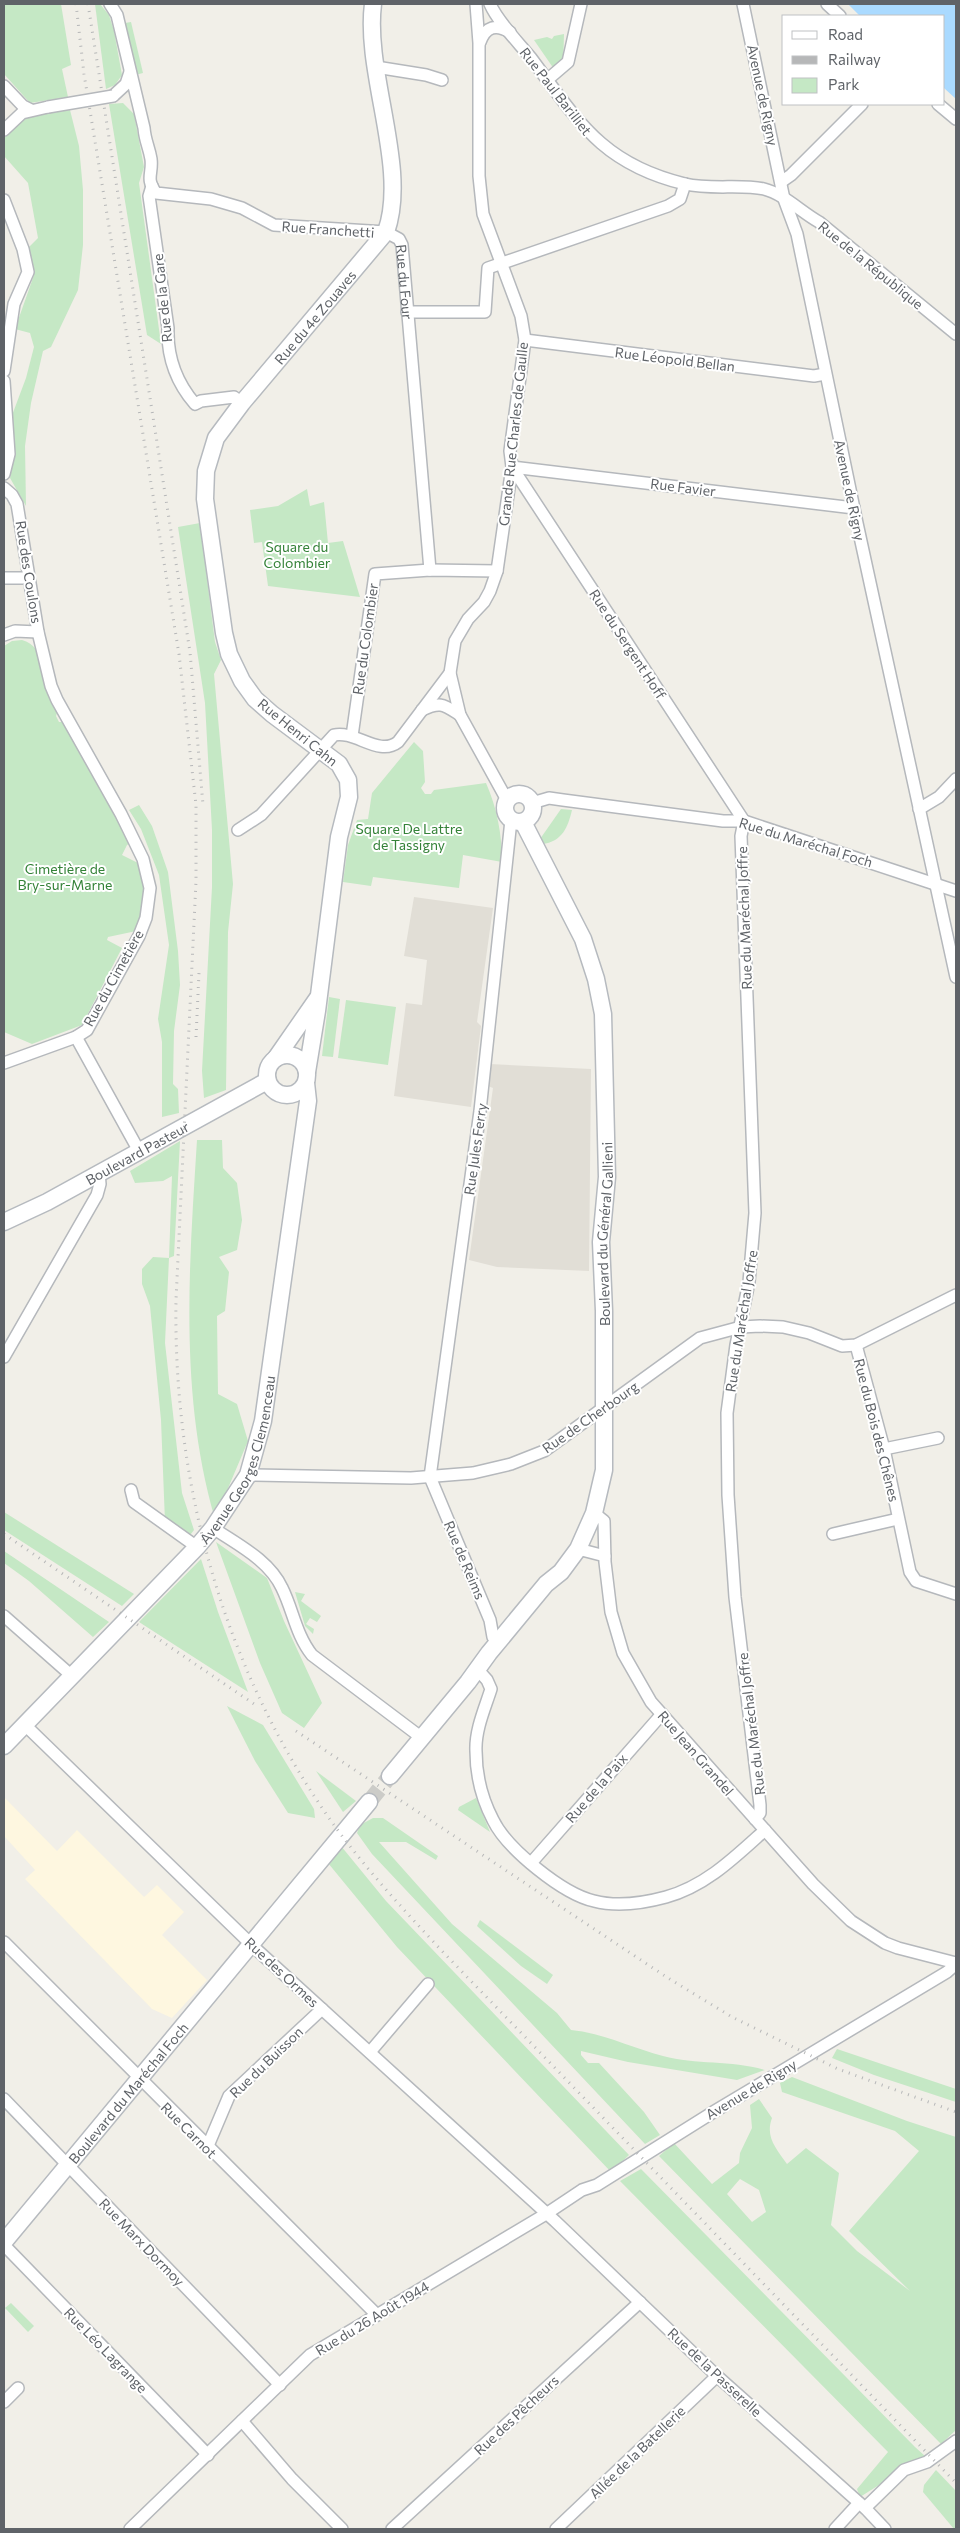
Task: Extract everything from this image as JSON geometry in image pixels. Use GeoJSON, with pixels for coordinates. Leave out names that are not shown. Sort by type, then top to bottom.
{"type":"FeatureCollection","features":[{"type":"Feature","properties":{"kind":"main road","name":"Rue du Four"},"geometry":{"type":"LineString","coordinates":[[373,4],[371,33],[393,195],[390,220],[386,232]]}},
{"type":"Feature","properties":{"kind":"main road","name":"Rue du 4e Zouaves"},"geometry":{"type":"LineString","coordinates":[[205,499],[206,471],[216,438],[242,402],[386,232]]}},
{"type":"Feature","properties":{"kind":"main road","name":"Rue Henri Cahn"},"geometry":{"type":"LineString","coordinates":[[205,499],[229,654],[242,681],[255,699],[345,771],[350,788],[339,837],[317,999]]}},
{"type":"Feature","properties":{"kind":"main road"},"geometry":{"type":"LineString","coordinates":[[518,794],[527,796],[532,803],[533,812],[517,821],[506,814],[507,800],[518,794]]}},
{"type":"Feature","properties":{"kind":"main road","name":"Boulevard du Général Gallieni"},"geometry":{"type":"LineString","coordinates":[[390,1776],[478,1670],[499,1635],[546,1584],[561,1572],[578,1549],[594,1513],[604,1470],[602,1242],[606,1171],[603,1014],[596,979],[584,939],[517,821]]}},
{"type":"Feature","properties":{"kind":"main road"},"geometry":{"type":"LineString","coordinates":[[304,1123],[297,1105],[288,1096],[275,1092],[267,1081],[268,1068],[317,999]]}},
{"type":"Feature","properties":{"kind":"main road","name":"Avenue Georges Clemenceau"},"geometry":{"type":"LineString","coordinates":[[4,1746],[197,1547],[213,1528],[248,1474],[263,1421],[308,1102],[307,1077],[317,1011],[317,999]]}},
{"type":"Feature","properties":{"kind":"main road"},"geometry":{"type":"LineString","coordinates":[[276,1058],[282,1056],[295,1057],[305,1066],[307,1077],[299,1092],[288,1096]]}},
{"type":"Feature","properties":{"kind":"main road","name":"Boulevard Pasteur"},"geometry":{"type":"LineString","coordinates":[[4,1222],[30,1211],[267,1081]]}},
{"type":"Feature","properties":{"kind":"main road"},"geometry":{"type":"LineString","coordinates":[[251,1944],[369,1802]]}},
{"type":"Feature","properties":{"kind":"main road","name":"Boulevard du Maréchal Foch"},"geometry":{"type":"LineString","coordinates":[[4,2244],[67,2164],[251,1944]]}},
{"type":"Feature","properties":{"kind":"street"},"geometry":{"type":"LineString","coordinates":[[110,4],[117,15],[144,128],[146,145],[151,160],[149,176],[152,186]]}},
{"type":"Feature","properties":{"kind":"street","name":"Grande Rue Charles de Gaulle"},"geometry":{"type":"LineString","coordinates":[[450,673],[455,641],[468,619],[487,597],[497,571],[512,467],[510,451],[525,340],[521,316],[500,264],[483,214],[479,176],[480,43],[476,4]]}},
{"type":"Feature","properties":{"kind":"street","name":"Rue Paul Barilliet"},"geometry":{"type":"LineString","coordinates":[[490,4],[592,137],[615,155],[641,169],[685,184],[711,188],[764,189],[784,199]]}},
{"type":"Feature","properties":{"kind":"street"},"geometry":{"type":"LineString","coordinates":[[547,80],[568,62],[581,4]]}},
{"type":"Feature","properties":{"kind":"street","name":"Avenue de Rigny"},"geometry":{"type":"LineString","coordinates":[[744,4],[784,199],[796,234],[918,809],[956,977]]}},
{"type":"Feature","properties":{"kind":"street"},"geometry":{"type":"LineString","coordinates":[[827,4],[839,15]]}},
{"type":"Feature","properties":{"kind":"street","name":"Rue Paul Barilliet"},"geometry":{"type":"LineString","coordinates":[[480,43],[484,32],[490,27],[500,27],[511,32]]}},
{"type":"Feature","properties":{"kind":"street"},"geometry":{"type":"LineString","coordinates":[[376,67],[426,75],[442,80]]}},
{"type":"Feature","properties":{"kind":"street"},"geometry":{"type":"LineString","coordinates":[[113,96],[126,84],[130,72]]}},
{"type":"Feature","properties":{"kind":"street"},"geometry":{"type":"LineString","coordinates":[[4,86],[25,110]]}},
{"type":"Feature","properties":{"kind":"street"},"geometry":{"type":"LineString","coordinates":[[4,130],[25,110],[113,96],[128,96],[137,100]]}},
{"type":"Feature","properties":{"kind":"street"},"geometry":{"type":"LineString","coordinates":[[781,182],[861,105]]}},
{"type":"Feature","properties":{"kind":"street"},"geometry":{"type":"LineString","coordinates":[[939,105],[956,119]]}},
{"type":"Feature","properties":{"kind":"street"},"geometry":{"type":"LineString","coordinates":[[407,312],[485,312],[488,268],[668,206],[680,199],[685,184]]}},
{"type":"Feature","properties":{"kind":"street","name":"Rue Franchetti"},"geometry":{"type":"LineString","coordinates":[[152,186],[156,193],[210,200],[242,208],[274,225],[386,232]]}},
{"type":"Feature","properties":{"kind":"street","name":"Rue de la Gare"},"geometry":{"type":"LineString","coordinates":[[152,186],[149,196],[168,328],[168,350],[183,390],[195,404],[201,401],[234,397],[242,402]]}},
{"type":"Feature","properties":{"kind":"street","name":"Rue de la République"},"geometry":{"type":"LineString","coordinates":[[784,199],[819,222],[956,334]]}},
{"type":"Feature","properties":{"kind":"street"},"geometry":{"type":"LineString","coordinates":[[4,200],[24,249],[28,272],[14,304],[4,371]]}},
{"type":"Feature","properties":{"kind":"street","name":"Rue du Four"},"geometry":{"type":"LineString","coordinates":[[386,232],[399,239],[402,245],[430,570]]}},
{"type":"Feature","properties":{"kind":"street","name":"Rue Léopold Bellan"},"geometry":{"type":"LineString","coordinates":[[525,340],[814,376],[825,374]]}},
{"type":"Feature","properties":{"kind":"street"},"geometry":{"type":"LineString","coordinates":[[4,381],[9,454],[4,474]]}},
{"type":"Feature","properties":{"kind":"street","name":"Rue du Sergent Hoff"},"geometry":{"type":"LineString","coordinates":[[512,467],[744,821]]}},
{"type":"Feature","properties":{"kind":"street","name":"Rue Favier"},"geometry":{"type":"LineString","coordinates":[[512,467],[854,508]]}},
{"type":"Feature","properties":{"kind":"street","name":"Rue des Coulons"},"geometry":{"type":"LineString","coordinates":[[4,488],[12,494],[17,504],[38,632]]}},
{"type":"Feature","properties":{"kind":"street","name":"Rue du Colombier"},"geometry":{"type":"LineString","coordinates":[[352,736],[373,576],[378,573],[430,570],[497,571]]}},
{"type":"Feature","properties":{"kind":"street"},"geometry":{"type":"LineString","coordinates":[[4,578],[28,578]]}},
{"type":"Feature","properties":{"kind":"street"},"geometry":{"type":"LineString","coordinates":[[4,635],[15,631],[38,632]]}},
{"type":"Feature","properties":{"kind":"street","name":"Rue du Cimetière"},"geometry":{"type":"LineString","coordinates":[[38,632],[51,686],[57,700],[121,814],[143,859],[150,888],[146,918],[138,936],[87,1030],[76,1037],[138,1151]]}},
{"type":"Feature","properties":{"kind":"street"},"geometry":{"type":"LineString","coordinates":[[238,830],[261,815],[334,735],[342,733],[383,747],[393,746],[450,673]]}},
{"type":"Feature","properties":{"kind":"street"},"geometry":{"type":"LineString","coordinates":[[450,673],[460,715],[507,800]]}},
{"type":"Feature","properties":{"kind":"street"},"geometry":{"type":"LineString","coordinates":[[420,711],[435,704],[444,705],[460,715]]}},
{"type":"Feature","properties":{"kind":"street"},"geometry":{"type":"LineString","coordinates":[[918,809],[939,796],[956,779]]}},
{"type":"Feature","properties":{"kind":"street","name":"Rue du Maréchal Foch"},"geometry":{"type":"LineString","coordinates":[[532,803],[556,799],[744,821],[956,891]]}},
{"type":"Feature","properties":{"kind":"street","name":"Rue Jules Ferry"},"geometry":{"type":"LineString","coordinates":[[430,1477],[517,821]]}},
{"type":"Feature","properties":{"kind":"street","name":"Rue du Maréchal Joffre"},"geometry":{"type":"LineString","coordinates":[[744,821],[741,836],[755,1213],[748,1282],[726,1413],[728,1495],[735,1597],[760,1805],[760,1813],[755,1819]]}},
{"type":"Feature","properties":{"kind":"street"},"geometry":{"type":"LineString","coordinates":[[4,1063],[76,1037]]}},
{"type":"Feature","properties":{"kind":"street"},"geometry":{"type":"LineString","coordinates":[[4,1357],[96,1195],[100,1184],[99,1173]]}},
{"type":"Feature","properties":{"kind":"street","name":"Rue du Bois des Chênes"},"geometry":{"type":"LineString","coordinates":[[956,1295],[856,1345],[884,1449],[910,1572],[916,1581],[956,1594]]}},
{"type":"Feature","properties":{"kind":"street","name":"Rue de Cherbourg"},"geometry":{"type":"LineString","coordinates":[[248,1474],[430,1477],[473,1473],[511,1464],[544,1451],[700,1338],[740,1327],[783,1327],[809,1333],[842,1346],[856,1345]]}},
{"type":"Feature","properties":{"kind":"street"},"geometry":{"type":"LineString","coordinates":[[884,1449],[938,1438]]}},
{"type":"Feature","properties":{"kind":"street","name":"Rue de Reims"},"geometry":{"type":"LineString","coordinates":[[430,1477],[486,1612],[499,1635]]}},
{"type":"Feature","properties":{"kind":"street"},"geometry":{"type":"LineString","coordinates":[[131,1490],[134,1502],[197,1547]]}},
{"type":"Feature","properties":{"kind":"street","name":"Rue Jean Grandel"},"geometry":{"type":"LineString","coordinates":[[594,1513],[604,1521],[605,1556],[611,1612],[623,1653],[651,1702],[826,1897],[863,1930],[898,1948],[956,1964]]}},
{"type":"Feature","properties":{"kind":"street"},"geometry":{"type":"LineString","coordinates":[[833,1534],[898,1519]]}},
{"type":"Feature","properties":{"kind":"street"},"geometry":{"type":"LineString","coordinates":[[213,1528],[266,1564],[283,1590],[301,1640],[312,1655],[422,1738]]}},
{"type":"Feature","properties":{"kind":"street"},"geometry":{"type":"LineString","coordinates":[[578,1549],[605,1556]]}},
{"type":"Feature","properties":{"kind":"street"},"geometry":{"type":"LineString","coordinates":[[4,1616],[72,1676]]}},
{"type":"Feature","properties":{"kind":"street"},"geometry":{"type":"LineString","coordinates":[[478,1670],[492,1689],[479,1728],[476,1749],[482,1791],[493,1821],[500,1833],[531,1863],[560,1886],[584,1898],[614,1903],[650,1901],[681,1892],[709,1879],[765,1830]]}},
{"type":"Feature","properties":{"kind":"street","name":"Rue de la Paix"},"geometry":{"type":"LineString","coordinates":[[531,1863],[662,1714]]}},
{"type":"Feature","properties":{"kind":"street","name":"Rue des Ormes"},"geometry":{"type":"LineString","coordinates":[[24,1724],[251,1944],[546,2214]]}},
{"type":"Feature","properties":{"kind":"street","name":"Rue Carnot"},"geometry":{"type":"LineString","coordinates":[[4,1942],[207,2148],[377,2315]]}},
{"type":"Feature","properties":{"kind":"street","name":"Avenue de Rigny"},"geometry":{"type":"LineString","coordinates":[[546,2214],[582,2190],[597,2185],[715,2111],[947,1972],[956,1964]]}},
{"type":"Feature","properties":{"kind":"street"},"geometry":{"type":"LineString","coordinates":[[370,2052],[428,1984]]}},
{"type":"Feature","properties":{"kind":"street","name":"Rue du Buisson"},"geometry":{"type":"LineString","coordinates":[[207,2148],[229,2096],[322,2010]]}},
{"type":"Feature","properties":{"kind":"street","name":"Rue Marx Dormoy"},"geometry":{"type":"LineString","coordinates":[[4,2099],[280,2385]]}},
{"type":"Feature","properties":{"kind":"street","name":"Rue de la Passerelle"},"geometry":{"type":"LineString","coordinates":[[546,2214],[717,2376],[862,2506],[885,2529]]}},
{"type":"Feature","properties":{"kind":"street","name":"Rue du 26 Août 1944"},"geometry":{"type":"LineString","coordinates":[[130,2529],[310,2354],[546,2214]]}},
{"type":"Feature","properties":{"kind":"street","name":"Rue Léo Lagrange"},"geometry":{"type":"LineString","coordinates":[[4,2244],[208,2455]]}},
{"type":"Feature","properties":{"kind":"street","name":"Rue des Pêcheurs"},"geometry":{"type":"LineString","coordinates":[[392,2529],[640,2302]]}},
{"type":"Feature","properties":{"kind":"street","name":"Allée de la Batellerie"},"geometry":{"type":"LineString","coordinates":[[556,2529],[717,2376]]}},
{"type":"Feature","properties":{"kind":"street"},"geometry":{"type":"LineString","coordinates":[[4,2402],[18,2388]]}},
{"type":"Feature","properties":{"kind":"street"},"geometry":{"type":"LineString","coordinates":[[242,2420],[292,2479],[342,2529]]}},
{"type":"Feature","properties":{"kind":"street"},"geometry":{"type":"LineString","coordinates":[[835,2529],[904,2470],[927,2462],[956,2441]]}},
{"type":"Feature","properties":{"kind":"shaded area"},"geometry":{"type":"Polygon","coordinates":[[[414,897],[493,908],[477,1022],[481,1026],[471,1107],[394,1096],[406,1003],[422,1005],[427,960],[404,956],[414,897]]]}},
{"type":"Feature","properties":{"kind":"shaded area"},"geometry":{"type":"Polygon","coordinates":[[[490,1064],[591,1069],[589,1271],[497,1267],[469,1260],[493,1088],[488,1086],[490,1064]]]}},
{"type":"Feature","properties":{"kind":"shaded area"},"geometry":{"type":"Polygon","coordinates":[[[4,1797],[57,1851],[77,1830],[144,1897],[157,1885],[184,1912],[162,1935],[207,1980],[172,2018],[152,2009],[25,1879],[35,1870],[4,1836],[4,1797]]]}},
{"type":"Feature","properties":{"kind":"green space"},"geometry":{"type":"Polygon","coordinates":[[[4,4],[61,4],[71,65],[62,69],[68,97],[30,103],[4,74],[4,4]]]}},
{"type":"Feature","properties":{"kind":"green space"},"geometry":{"type":"Polygon","coordinates":[[[95,4],[100,4],[109,15],[122,75],[115,85],[106,89],[95,4]]]}},
{"type":"Feature","properties":{"kind":"green space"},"geometry":{"type":"Polygon","coordinates":[[[131,22],[143,73],[131,76],[119,24],[131,22]]]}},
{"type":"Feature","properties":{"kind":"green space"},"geometry":{"type":"Polygon","coordinates":[[[564,34],[563,71],[556,72],[534,40],[547,37],[552,39],[554,36],[564,34]]]}},
{"type":"Feature","properties":{"kind":"green space"},"geometry":{"type":"Polygon","coordinates":[[[123,103],[134,114],[144,167],[139,183],[161,344],[147,335],[109,104],[123,103]]]}},
{"type":"Feature","properties":{"kind":"green space"},"geometry":{"type":"Polygon","coordinates":[[[70,110],[79,146],[83,190],[83,245],[78,290],[51,347],[43,351],[31,403],[25,446],[26,506],[10,478],[15,454],[11,418],[26,378],[34,347],[30,333],[15,329],[34,275],[28,248],[38,238],[28,183],[4,156],[4,138],[27,117],[70,110]]]}},
{"type":"Feature","properties":{"kind":"green space","name":"Square du Colombier"},"geometry":{"type":"Polygon","coordinates":[[[307,489],[310,506],[324,502],[328,543],[343,541],[360,597],[268,586],[262,542],[254,543],[250,510],[278,506],[307,489]]]}},
{"type":"Feature","properties":{"kind":"green space"},"geometry":{"type":"Polygon","coordinates":[[[200,523],[215,642],[221,660],[214,674],[233,884],[228,932],[226,1090],[204,1098],[202,1071],[212,887],[212,830],[205,703],[178,527],[200,523]]]}},
{"type":"Feature","properties":{"kind":"green space","name":"Cimetière de Bry-sur-Marne"},"geometry":{"type":"Polygon","coordinates":[[[22,640],[30,644],[39,655],[48,695],[57,713],[56,716],[59,722],[62,722],[131,843],[127,845],[122,855],[140,864],[147,881],[141,930],[108,937],[107,940],[122,948],[82,1025],[32,1044],[4,1032],[4,646],[12,641],[22,640]]]}},
{"type":"Feature","properties":{"kind":"green space","name":"Square De Lattre de Tassigny"},"geometry":{"type":"Polygon","coordinates":[[[414,742],[423,751],[425,782],[421,788],[425,794],[431,794],[434,790],[486,783],[498,821],[502,862],[463,855],[459,888],[373,877],[371,886],[343,882],[348,845],[357,820],[368,819],[372,793],[414,742]]]}},
{"type":"Feature","properties":{"kind":"green space"},"geometry":{"type":"Polygon","coordinates":[[[139,805],[152,826],[168,872],[178,951],[180,985],[174,1031],[173,1084],[178,1089],[179,1113],[162,1117],[162,1042],[158,1019],[169,945],[159,875],[141,829],[129,810],[139,805]]]}},
{"type":"Feature","properties":{"kind":"green space"},"geometry":{"type":"Polygon","coordinates":[[[561,809],[572,810],[566,828],[555,840],[542,844],[540,839],[561,809]]]}},
{"type":"Feature","properties":{"kind":"green space"},"geometry":{"type":"Polygon","coordinates":[[[329,997],[340,999],[333,1057],[322,1056],[329,997]]]}},
{"type":"Feature","properties":{"kind":"green space"},"geometry":{"type":"Polygon","coordinates":[[[346,1000],[396,1007],[388,1065],[338,1058],[346,1000]]]}},
{"type":"Feature","properties":{"kind":"green space"},"geometry":{"type":"Polygon","coordinates":[[[197,1140],[222,1140],[223,1168],[237,1183],[242,1220],[237,1250],[219,1257],[229,1272],[225,1311],[217,1316],[218,1394],[237,1404],[248,1441],[215,1519],[196,1425],[191,1378],[189,1331],[191,1235],[197,1140]]]}},
{"type":"Feature","properties":{"kind":"green space"},"geometry":{"type":"Polygon","coordinates":[[[180,1141],[174,1256],[169,1258],[172,1176],[163,1181],[135,1183],[130,1171],[180,1141]]]}},
{"type":"Feature","properties":{"kind":"green space"},"geometry":{"type":"Polygon","coordinates":[[[153,1257],[169,1258],[165,1343],[182,1493],[194,1530],[187,1539],[165,1522],[161,1420],[150,1306],[142,1284],[142,1269],[153,1257]]]}},
{"type":"Feature","properties":{"kind":"green space"},"geometry":{"type":"Polygon","coordinates":[[[4,1512],[134,1594],[122,1606],[4,1530],[4,1512]]]}},
{"type":"Feature","properties":{"kind":"green space"},"geometry":{"type":"Polygon","coordinates":[[[216,1542],[267,1578],[284,1621],[322,1703],[304,1728],[282,1713],[260,1663],[216,1542]]]}},
{"type":"Feature","properties":{"kind":"green space"},"geometry":{"type":"Polygon","coordinates":[[[4,1551],[109,1622],[93,1637],[29,1581],[4,1563],[4,1551]]]}},
{"type":"Feature","properties":{"kind":"green space"},"geometry":{"type":"Polygon","coordinates":[[[201,1559],[218,1612],[248,1692],[139,1622],[201,1559]]]}},
{"type":"Feature","properties":{"kind":"green space"},"geometry":{"type":"Polygon","coordinates":[[[295,1592],[305,1594],[301,1601],[321,1616],[317,1622],[310,1618],[306,1624],[314,1629],[313,1634],[305,1626],[295,1592]]]}},
{"type":"Feature","properties":{"kind":"green space"},"geometry":{"type":"Polygon","coordinates":[[[227,1706],[263,1725],[314,1809],[315,1818],[288,1813],[255,1761],[227,1706]]]}},
{"type":"Feature","properties":{"kind":"green space"},"geometry":{"type":"Polygon","coordinates":[[[316,1771],[356,1801],[343,1812],[316,1771]]]}},
{"type":"Feature","properties":{"kind":"green space"},"geometry":{"type":"Polygon","coordinates":[[[476,1798],[490,1832],[458,1810],[459,1807],[476,1798]]]}},
{"type":"Feature","properties":{"kind":"green space"},"geometry":{"type":"Polygon","coordinates":[[[373,1818],[383,1818],[438,1856],[436,1860],[406,1842],[379,1842],[452,1924],[557,2013],[571,2030],[595,2034],[651,2053],[676,2059],[740,2065],[765,2070],[737,2080],[628,2062],[581,2051],[581,2055],[588,2063],[599,2063],[644,2112],[660,2135],[645,2144],[372,1854],[357,1833],[360,1825],[373,1818]]]}},
{"type":"Feature","properties":{"kind":"green space"},"geometry":{"type":"Polygon","coordinates":[[[341,1846],[386,1901],[629,2155],[611,2172],[397,1947],[328,1863],[341,1846]]]}},
{"type":"Feature","properties":{"kind":"green space"},"geometry":{"type":"Polygon","coordinates":[[[480,1920],[553,1975],[547,1984],[521,1966],[477,1926],[480,1920]]]}},
{"type":"Feature","properties":{"kind":"green space"},"geometry":{"type":"Polygon","coordinates":[[[837,2049],[956,2089],[956,2102],[874,2075],[832,2058],[837,2049]]]}},
{"type":"Feature","properties":{"kind":"green space"},"geometry":{"type":"Polygon","coordinates":[[[792,2077],[907,2121],[956,2137],[956,2430],[941,2444],[659,2156],[674,2143],[712,2184],[739,2163],[740,2153],[752,2128],[750,2105],[759,2099],[772,2118],[770,2125],[771,2137],[787,2164],[806,2148],[839,2173],[831,2225],[857,2251],[910,2291],[849,2231],[919,2151],[895,2131],[782,2092],[780,2083],[792,2077]],[[740,2179],[727,2194],[752,2222],[766,2212],[759,2190],[740,2179]]]}},
{"type":"Feature","properties":{"kind":"green space"},"geometry":{"type":"Polygon","coordinates":[[[641,2169],[925,2456],[860,2497],[857,2489],[888,2452],[620,2181],[641,2169]]]}},
{"type":"Feature","properties":{"kind":"green space"},"geometry":{"type":"Polygon","coordinates":[[[11,2303],[34,2326],[28,2332],[5,2308],[11,2303]]]}},
{"type":"Feature","properties":{"kind":"green space"},"geometry":{"type":"Polygon","coordinates":[[[936,2470],[956,2491],[956,2529],[923,2492],[924,2485],[936,2470]]]}},
{"type":"Feature","properties":{"kind":"water"},"geometry":{"type":"Polygon","coordinates":[[[848,4],[956,4],[956,99],[945,89],[945,15],[859,15],[848,4]]]}},
{"type":"Feature","properties":{"kind":"tunnel"},"geometry":{"type":"LineString","coordinates":[[369,1802],[390,1776]]}},
{"type":"Feature","properties":{"kind":"railway"},"geometry":{"type":"LineString","coordinates":[[76,4],[84,74],[179,654],[196,805],[196,881],[176,1300],[177,1369],[184,1437],[195,1505],[212,1571],[233,1636],[260,1699],[292,1760],[329,1818],[383,1886],[442,1951],[956,2483]]}},
{"type":"Feature","properties":{"kind":"railway"},"geometry":{"type":"LineString","coordinates":[[88,4],[190,652],[203,805]]}},
{"type":"Feature","properties":{"kind":"railway"},"geometry":{"type":"LineString","coordinates":[[196,1037],[199,973]]}},
{"type":"Feature","properties":{"kind":"railway"},"geometry":{"type":"LineString","coordinates":[[4,1534],[254,1704]]}},
{"type":"Feature","properties":{"kind":"railway"},"geometry":{"type":"LineString","coordinates":[[296,1731],[668,1978],[732,2017],[838,2069],[956,2112]]}}]}
